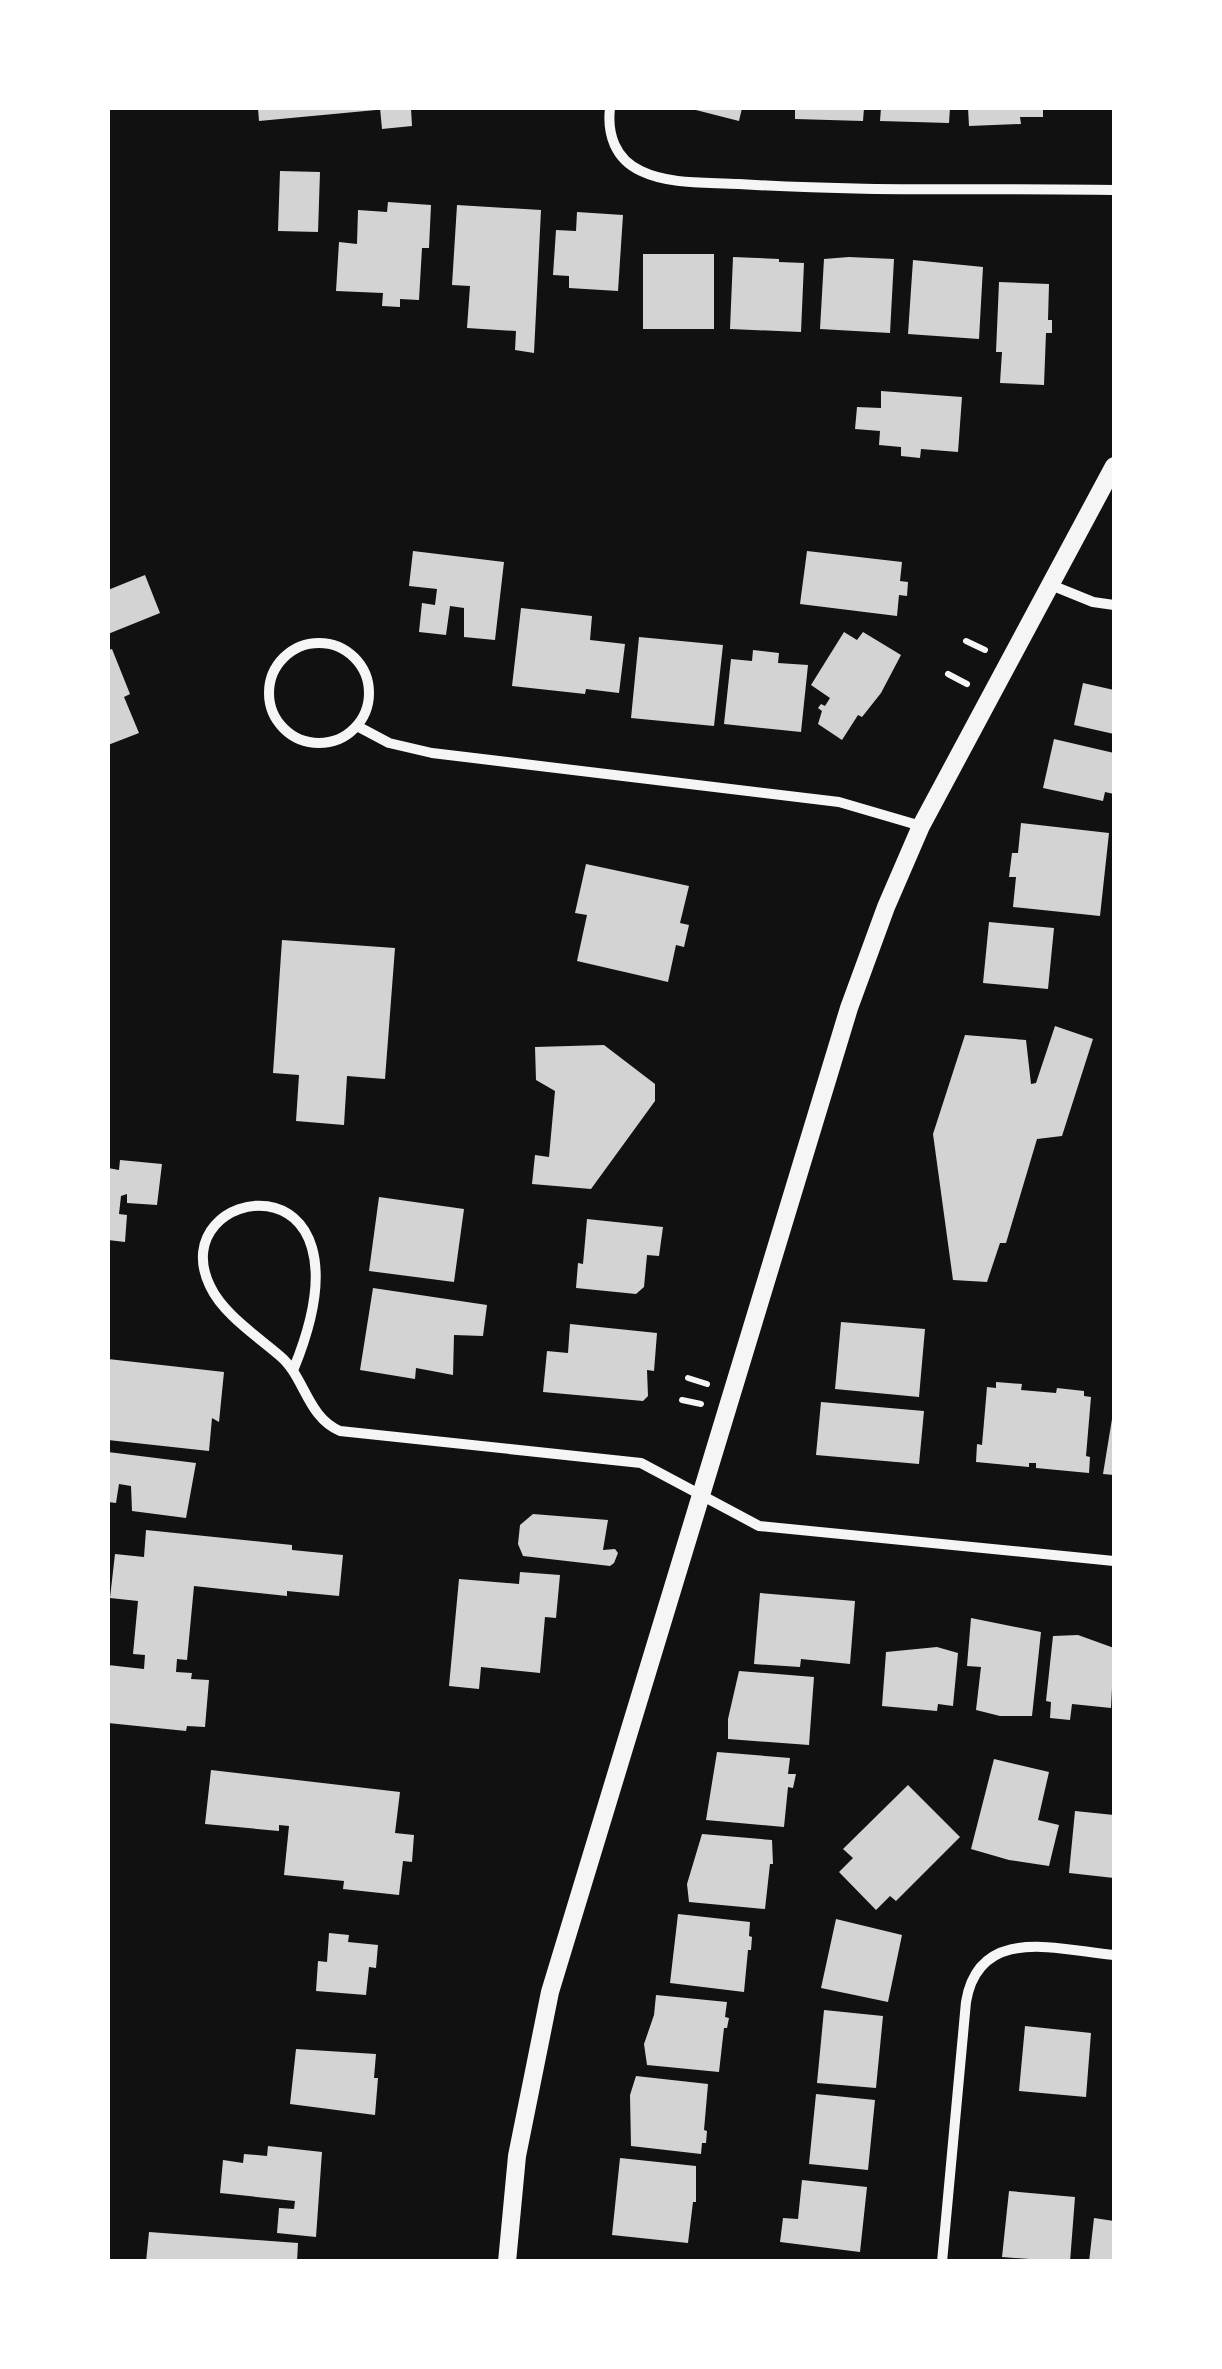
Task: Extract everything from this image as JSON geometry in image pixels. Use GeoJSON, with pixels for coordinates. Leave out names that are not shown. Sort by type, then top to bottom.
{"type":"FeatureCollection","features":[{"type":"Feature","properties":{"kind":"street"},"geometry":{"type":"LineString","coordinates":[[610,108],[610,132],[629,164],[678,180],[800,187],[1114,190]]}},
{"type":"Feature","properties":{"kind":"street"},"geometry":{"type":"LineString","coordinates":[[507,2262],[519,2142],[550,1992],[829,1068],[886,907],[921,826],[1114,466]]}},
{"type":"Feature","properties":{"kind":"street"},"geometry":{"type":"LineString","coordinates":[[1051,585],[1093,602],[1114,605]]}},
{"type":"Feature","properties":{"kind":"street"},"geometry":{"type":"LineString","coordinates":[[323,642],[354,656],[364,670],[370,695],[357,726],[343,737],[319,744],[302,741],[287,732],[272,712],[268,695],[270,678],[284,656],[306,644],[323,642]]}},
{"type":"Feature","properties":{"kind":"street"},"geometry":{"type":"LineString","coordinates":[[357,726],[389,743],[432,754],[839,802],[921,826]]}},
{"type":"Feature","properties":{"kind":"street"},"geometry":{"type":"LineString","coordinates":[[294,1368],[308,1332],[316,1268],[311,1238],[298,1218],[286,1211],[264,1206],[238,1209],[215,1224],[208,1236],[203,1260],[210,1287],[226,1308],[294,1368],[316,1412],[331,1428],[640,1463],[760,1526],[1114,1561]]}},
{"type":"Feature","properties":{"kind":"street"},"geometry":{"type":"LineString","coordinates":[[942,2262],[967,1997],[973,1976],[987,1959],[1017,1947],[1114,1955]]}},
{"type":"Feature","properties":{"kind":"path"},"geometry":{"type":"LineString","coordinates":[[966,641],[985,650]]}},
{"type":"Feature","properties":{"kind":"path"},"geometry":{"type":"LineString","coordinates":[[948,674],[966,684]]}},
{"type":"Feature","properties":{"kind":"path"},"geometry":{"type":"LineString","coordinates":[[688,1378],[708,1384]]}},
{"type":"Feature","properties":{"kind":"path"},"geometry":{"type":"LineString","coordinates":[[682,1400],[702,1404]]}},
{"type":"Feature","properties":{"kind":"building"},"geometry":{"type":"Polygon","coordinates":[[[258,108],[376,108],[376,110],[259,121],[258,108]]]}},
{"type":"Feature","properties":{"kind":"building"},"geometry":{"type":"Polygon","coordinates":[[[380,108],[411,108],[412,126],[382,129],[380,108]]]}},
{"type":"Feature","properties":{"kind":"building"},"geometry":{"type":"Polygon","coordinates":[[[688,108],[742,108],[739,121],[688,108]]]}},
{"type":"Feature","properties":{"kind":"building"},"geometry":{"type":"Polygon","coordinates":[[[795,108],[864,108],[863,121],[795,119],[795,108]]]}},
{"type":"Feature","properties":{"kind":"building"},"geometry":{"type":"Polygon","coordinates":[[[881,108],[950,108],[949,123],[880,121],[881,108]]]}},
{"type":"Feature","properties":{"kind":"building"},"geometry":{"type":"Polygon","coordinates":[[[968,108],[1043,108],[1043,117],[1020,117],[1021,124],[969,126],[968,108]]]}},
{"type":"Feature","properties":{"kind":"building"},"geometry":{"type":"Polygon","coordinates":[[[280,171],[320,172],[318,232],[278,231],[280,171]]]}},
{"type":"Feature","properties":{"kind":"building"},"geometry":{"type":"Polygon","coordinates":[[[388,202],[431,205],[429,248],[422,248],[419,300],[400,299],[400,307],[382,306],[383,293],[336,291],[339,242],[357,244],[358,210],[387,212],[388,202]]]}},
{"type":"Feature","properties":{"kind":"building"},"geometry":{"type":"Polygon","coordinates":[[[457,205],[541,210],[534,353],[515,350],[516,331],[467,328],[470,286],[452,285],[457,205]]]}},
{"type":"Feature","properties":{"kind":"building"},"geometry":{"type":"Polygon","coordinates":[[[577,212],[623,215],[618,291],[569,288],[569,276],[553,275],[556,230],[576,231],[577,212]]]}},
{"type":"Feature","properties":{"kind":"building"},"geometry":{"type":"Polygon","coordinates":[[[643,254],[714,254],[714,329],[643,329],[643,254]]]}},
{"type":"Feature","properties":{"kind":"building"},"geometry":{"type":"Polygon","coordinates":[[[733,257],[804,263],[801,332],[730,329],[733,257]]]}},
{"type":"Feature","properties":{"kind":"building"},"geometry":{"type":"Polygon","coordinates":[[[824,259],[894,259],[890,333],[820,329],[824,259]]]}},
{"type":"Feature","properties":{"kind":"building"},"geometry":{"type":"Polygon","coordinates":[[[913,260],[983,267],[979,339],[908,334],[913,260]]]}},
{"type":"Feature","properties":{"kind":"building"},"geometry":{"type":"Polygon","coordinates":[[[999,282],[1049,284],[1048,320],[1052,320],[1052,333],[1046,333],[1044,385],[1000,383],[1002,352],[996,352],[999,282]]]}},
{"type":"Feature","properties":{"kind":"building"},"geometry":{"type":"Polygon","coordinates":[[[881,391],[962,397],[958,452],[921,449],[920,458],[901,456],[901,447],[879,445],[880,431],[855,429],[857,407],[881,408],[881,391]]]}},
{"type":"Feature","properties":{"kind":"building"},"geometry":{"type":"Polygon","coordinates":[[[413,551],[504,562],[495,640],[464,637],[464,608],[450,606],[446,635],[419,632],[422,603],[435,605],[437,589],[409,586],[413,551]]]}},
{"type":"Feature","properties":{"kind":"building"},"geometry":{"type":"Polygon","coordinates":[[[807,551],[902,562],[900,581],[908,582],[907,596],[899,595],[897,616],[800,604],[807,551]]]}},
{"type":"Feature","properties":{"kind":"building"},"geometry":{"type":"Polygon","coordinates":[[[145,575],[160,613],[108,634],[108,590],[145,575]]]}},
{"type":"Feature","properties":{"kind":"building"},"geometry":{"type":"Polygon","coordinates":[[[521,608],[592,616],[590,640],[625,644],[619,693],[586,689],[585,694],[512,686],[521,608]]]}},
{"type":"Feature","properties":{"kind":"building"},"geometry":{"type":"Polygon","coordinates":[[[844,632],[857,640],[863,632],[901,655],[881,693],[862,717],[858,715],[842,740],[818,724],[822,711],[818,708],[830,698],[811,685],[844,632]]]}},
{"type":"Feature","properties":{"kind":"building"},"geometry":{"type":"Polygon","coordinates":[[[639,637],[723,645],[714,726],[631,718],[639,637]]]}},
{"type":"Feature","properties":{"kind":"building"},"geometry":{"type":"Polygon","coordinates":[[[112,649],[130,694],[124,697],[139,733],[108,745],[108,650],[112,649]]]}},
{"type":"Feature","properties":{"kind":"building"},"geometry":{"type":"Polygon","coordinates":[[[753,650],[779,653],[778,663],[808,665],[801,732],[724,724],[731,659],[752,661],[753,650]]]}},
{"type":"Feature","properties":{"kind":"building"},"geometry":{"type":"Polygon","coordinates":[[[1083,683],[1114,690],[1114,734],[1074,725],[1083,683]]]}},
{"type":"Feature","properties":{"kind":"building"},"geometry":{"type":"Polygon","coordinates":[[[1054,739],[1114,753],[1114,794],[1105,792],[1103,801],[1043,788],[1054,739]]]}},
{"type":"Feature","properties":{"kind":"building"},"geometry":{"type":"Polygon","coordinates":[[[1021,823],[1109,833],[1100,916],[1013,907],[1016,877],[1009,877],[1012,853],[1018,853],[1021,823]]]}},
{"type":"Feature","properties":{"kind":"building"},"geometry":{"type":"Polygon","coordinates":[[[586,864],[689,886],[680,923],[689,925],[684,947],[676,945],[668,982],[577,961],[587,915],[575,913],[586,864]]]}},
{"type":"Feature","properties":{"kind":"building"},"geometry":{"type":"Polygon","coordinates":[[[989,922],[1054,928],[1048,989],[983,983],[989,922]]]}},
{"type":"Feature","properties":{"kind":"building"},"geometry":{"type":"Polygon","coordinates":[[[282,940],[395,948],[385,1079],[347,1076],[344,1125],[296,1121],[299,1075],[273,1073],[282,940]]]}},
{"type":"Feature","properties":{"kind":"building"},"geometry":{"type":"Polygon","coordinates":[[[1055,1026],[1093,1039],[1062,1136],[1037,1139],[1006,1243],[1000,1243],[987,1282],[953,1280],[933,1134],[965,1035],[1026,1040],[1031,1084],[1036,1083],[1055,1026]]]}},
{"type":"Feature","properties":{"kind":"building"},"geometry":{"type":"Polygon","coordinates":[[[604,1045],[655,1084],[655,1101],[591,1189],[532,1184],[535,1155],[549,1157],[555,1091],[536,1080],[535,1047],[604,1045]]]}},
{"type":"Feature","properties":{"kind":"building"},"geometry":{"type":"Polygon","coordinates":[[[120,1160],[162,1164],[157,1205],[127,1203],[127,1194],[121,1196],[119,1214],[127,1215],[125,1242],[108,1240],[108,1168],[119,1170],[120,1160]]]}},
{"type":"Feature","properties":{"kind":"building"},"geometry":{"type":"Polygon","coordinates":[[[379,1197],[464,1209],[454,1282],[369,1271],[379,1197]]]}},
{"type":"Feature","properties":{"kind":"building"},"geometry":{"type":"Polygon","coordinates":[[[587,1219],[663,1227],[659,1256],[647,1255],[644,1287],[636,1294],[576,1288],[578,1263],[583,1264],[587,1219]]]}},
{"type":"Feature","properties":{"kind":"building"},"geometry":{"type":"Polygon","coordinates":[[[373,1288],[487,1305],[483,1336],[454,1335],[453,1375],[416,1368],[415,1379],[360,1370],[373,1288]]]}},
{"type":"Feature","properties":{"kind":"building"},"geometry":{"type":"Polygon","coordinates":[[[841,1322],[925,1329],[919,1397],[835,1389],[841,1322]]]}},
{"type":"Feature","properties":{"kind":"building"},"geometry":{"type":"Polygon","coordinates":[[[570,1324],[657,1333],[654,1371],[647,1370],[648,1396],[643,1401],[543,1392],[547,1351],[568,1353],[570,1324]]]}},
{"type":"Feature","properties":{"kind":"building"},"geometry":{"type":"Polygon","coordinates":[[[108,1359],[224,1372],[219,1422],[212,1418],[209,1451],[108,1440],[108,1359]]]}},
{"type":"Feature","properties":{"kind":"building"},"geometry":{"type":"Polygon","coordinates":[[[996,1382],[1022,1384],[1021,1390],[1084,1391],[1084,1396],[1091,1397],[1086,1456],[1090,1457],[1089,1473],[1036,1468],[1036,1463],[1029,1463],[1029,1467],[976,1462],[977,1444],[982,1445],[987,1387],[996,1388],[996,1382]]]}},
{"type":"Feature","properties":{"kind":"building"},"geometry":{"type":"Polygon","coordinates":[[[821,1402],[924,1411],[919,1464],[816,1455],[821,1402]]]}},
{"type":"Feature","properties":{"kind":"building"},"geometry":{"type":"Polygon","coordinates":[[[1114,1419],[1114,1475],[1103,1474],[1114,1419]]]}},
{"type":"Feature","properties":{"kind":"building"},"geometry":{"type":"Polygon","coordinates":[[[108,1452],[196,1463],[186,1518],[132,1511],[131,1486],[119,1484],[116,1503],[108,1502],[108,1452]]]}},
{"type":"Feature","properties":{"kind":"building"},"geometry":{"type":"Polygon","coordinates":[[[533,1514],[608,1520],[603,1550],[615,1549],[618,1553],[614,1563],[610,1566],[523,1556],[518,1544],[520,1525],[533,1514]]]}},
{"type":"Feature","properties":{"kind":"building"},"geometry":{"type":"Polygon","coordinates":[[[146,1530],[292,1545],[292,1550],[343,1555],[339,1596],[287,1591],[287,1596],[194,1586],[187,1660],[177,1659],[176,1672],[192,1673],[191,1679],[209,1680],[205,1727],[187,1726],[186,1731],[108,1723],[108,1665],[144,1669],[145,1655],[133,1654],[138,1601],[110,1598],[115,1554],[144,1557],[146,1530]]]}},
{"type":"Feature","properties":{"kind":"building"},"geometry":{"type":"Polygon","coordinates":[[[520,1572],[560,1575],[556,1618],[545,1617],[540,1673],[481,1667],[479,1689],[449,1686],[459,1579],[519,1584],[520,1572]]]}},
{"type":"Feature","properties":{"kind":"building"},"geometry":{"type":"Polygon","coordinates":[[[760,1593],[855,1601],[850,1664],[801,1659],[800,1667],[754,1664],[760,1593]]]}},
{"type":"Feature","properties":{"kind":"building"},"geometry":{"type":"Polygon","coordinates":[[[971,1618],[1041,1632],[1032,1716],[1000,1716],[976,1710],[981,1667],[967,1666],[971,1618]]]}},
{"type":"Feature","properties":{"kind":"building"},"geometry":{"type":"Polygon","coordinates":[[[1078,1635],[1114,1648],[1111,1708],[1072,1704],[1070,1720],[1050,1718],[1051,1702],[1046,1701],[1053,1636],[1078,1635]]]}},
{"type":"Feature","properties":{"kind":"building"},"geometry":{"type":"Polygon","coordinates":[[[937,1647],[958,1653],[953,1706],[938,1704],[937,1711],[882,1706],[886,1652],[937,1647]]]}},
{"type":"Feature","properties":{"kind":"building"},"geometry":{"type":"Polygon","coordinates":[[[739,1671],[814,1677],[809,1745],[728,1739],[728,1719],[739,1671]]]}},
{"type":"Feature","properties":{"kind":"building"},"geometry":{"type":"Polygon","coordinates":[[[717,1752],[790,1758],[788,1774],[796,1774],[793,1788],[788,1787],[784,1827],[706,1820],[717,1752]]]}},
{"type":"Feature","properties":{"kind":"building"},"geometry":{"type":"Polygon","coordinates":[[[994,1759],[1049,1772],[1038,1820],[1059,1825],[1049,1866],[971,1849],[994,1759]]]}},
{"type":"Feature","properties":{"kind":"building"},"geometry":{"type":"Polygon","coordinates":[[[211,1770],[400,1792],[395,1833],[414,1835],[412,1862],[403,1861],[399,1895],[343,1889],[344,1881],[284,1875],[289,1826],[279,1825],[279,1831],[205,1824],[211,1770]]]}},
{"type":"Feature","properties":{"kind":"building"},"geometry":{"type":"Polygon","coordinates":[[[908,1785],[960,1837],[896,1901],[890,1896],[876,1910],[839,1872],[853,1858],[843,1849],[908,1785]]]}},
{"type":"Feature","properties":{"kind":"building"},"geometry":{"type":"Polygon","coordinates":[[[1075,1811],[1114,1815],[1114,1878],[1069,1873],[1075,1811]]]}},
{"type":"Feature","properties":{"kind":"building"},"geometry":{"type":"Polygon","coordinates":[[[702,1834],[772,1840],[773,1864],[765,1909],[689,1902],[687,1884],[702,1834]]]}},
{"type":"Feature","properties":{"kind":"building"},"geometry":{"type":"Polygon","coordinates":[[[678,1914],[750,1922],[751,1950],[744,1992],[670,1983],[678,1914]]]}},
{"type":"Feature","properties":{"kind":"building"},"geometry":{"type":"Polygon","coordinates":[[[836,1919],[902,1935],[888,2002],[821,1988],[836,1919]]]}},
{"type":"Feature","properties":{"kind":"building"},"geometry":{"type":"Polygon","coordinates":[[[329,1933],[349,1935],[348,1942],[378,1945],[376,1968],[369,1967],[366,1995],[316,1991],[318,1961],[327,1962],[329,1933]]]}},
{"type":"Feature","properties":{"kind":"building"},"geometry":{"type":"Polygon","coordinates":[[[656,1995],[727,2002],[725,2017],[729,2018],[724,2028],[719,2072],[647,2065],[644,2044],[656,1995]]]}},
{"type":"Feature","properties":{"kind":"building"},"geometry":{"type":"Polygon","coordinates":[[[824,2010],[883,2016],[876,2088],[817,2083],[824,2010]]]}},
{"type":"Feature","properties":{"kind":"building"},"geometry":{"type":"Polygon","coordinates":[[[1025,2026],[1091,2033],[1086,2097],[1019,2091],[1025,2026]]]}},
{"type":"Feature","properties":{"kind":"building"},"geometry":{"type":"Polygon","coordinates":[[[296,2049],[376,2054],[375,2115],[290,2104],[296,2049]]]}},
{"type":"Feature","properties":{"kind":"building"},"geometry":{"type":"Polygon","coordinates":[[[636,2076],[708,2084],[706,2143],[702,2143],[701,2154],[631,2146],[630,2095],[636,2076]]]}},
{"type":"Feature","properties":{"kind":"building"},"geometry":{"type":"Polygon","coordinates":[[[816,2094],[875,2100],[868,2170],[809,2164],[816,2094]]]}},
{"type":"Feature","properties":{"kind":"building"},"geometry":{"type":"Polygon","coordinates":[[[268,2146],[322,2152],[316,2237],[277,2233],[279,2208],[294,2209],[295,2201],[220,2193],[223,2160],[243,2163],[244,2154],[267,2156],[268,2146]]]}},
{"type":"Feature","properties":{"kind":"building"},"geometry":{"type":"Polygon","coordinates":[[[620,2158],[696,2166],[696,2202],[688,2243],[612,2235],[620,2158]]]}},
{"type":"Feature","properties":{"kind":"building"},"geometry":{"type":"Polygon","coordinates":[[[802,2180],[867,2187],[860,2252],[780,2242],[783,2218],[798,2219],[802,2180]]]}},
{"type":"Feature","properties":{"kind":"building"},"geometry":{"type":"Polygon","coordinates":[[[1009,2191],[1075,2197],[1070,2262],[1002,2257],[1009,2191]]]}},
{"type":"Feature","properties":{"kind":"building"},"geometry":{"type":"Polygon","coordinates":[[[1094,2218],[1114,2221],[1114,2262],[1089,2262],[1094,2218]]]}},
{"type":"Feature","properties":{"kind":"building"},"geometry":{"type":"Polygon","coordinates":[[[149,2232],[298,2243],[297,2262],[146,2262],[149,2232]]]}}]}
